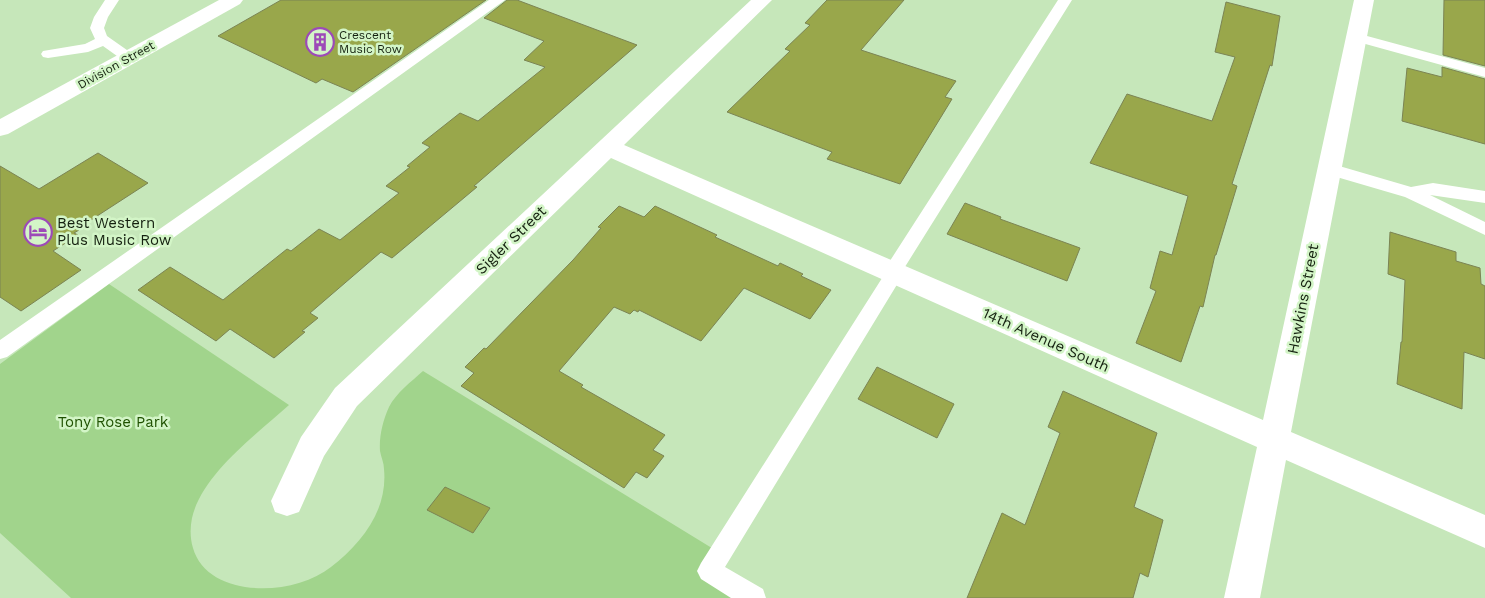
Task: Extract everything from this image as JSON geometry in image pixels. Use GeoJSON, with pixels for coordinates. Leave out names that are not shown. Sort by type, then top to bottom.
{"type":"FeatureCollection","features":[{"type":"Feature","properties":{"kind":"street","name":"Division Street"},"geometry":{"type":"LineString","coordinates":[[0,129],[233,0]]}},
{"type":"Feature","properties":{"kind":"street","name":"Sigler Street"},"geometry":{"type":"LineString","coordinates":[[288,501],[312,447],[346,398],[762,0]]}},
{"type":"Feature","properties":{"kind":"street","name":"Hawkins Street"},"geometry":{"type":"LineString","coordinates":[[1242,598],[1364,0]]}},
{"type":"Feature","properties":{"kind":"street","name":"14th Avenue South"},"geometry":{"type":"LineString","coordinates":[[608,147],[1485,532]]}},
{"type":"Feature","properties":{"kind":"lane"},"geometry":{"type":"LineString","coordinates":[[112,0],[101,17],[97,28],[102,38],[129,58]]}},
{"type":"Feature","properties":{"kind":"lane"},"geometry":{"type":"LineString","coordinates":[[0,351],[498,0]]}},
{"type":"Feature","properties":{"kind":"lane"},"geometry":{"type":"LineString","coordinates":[[754,598],[709,571],[1065,0]]}},
{"type":"Feature","properties":{"kind":"lane"},"geometry":{"type":"LineString","coordinates":[[1356,37],[1485,73]]}},
{"type":"Feature","properties":{"kind":"lane"},"geometry":{"type":"LineString","coordinates":[[48,54],[88,48],[105,40]]}},
{"type":"Feature","properties":{"kind":"lane"},"geometry":{"type":"LineString","coordinates":[[1329,169],[1410,193],[1485,229]]}},
{"type":"Feature","properties":{"kind":"lane"},"geometry":{"type":"LineString","coordinates":[[1410,193],[1433,189],[1485,197]]}},
{"type":"Feature","properties":{"kind":"green space","name":"Tony Rose Park"},"geometry":{"type":"Polygon","coordinates":[[[109,284],[289,405],[232,456],[207,486],[198,502],[191,522],[192,544],[201,564],[215,576],[233,584],[253,588],[274,588],[295,584],[314,577],[342,558],[371,524],[382,498],[384,464],[380,451],[380,440],[387,412],[400,392],[423,371],[720,553],[709,571],[754,598],[71,598],[0,533],[0,364],[109,284]]]}},
{"type":"Feature","properties":{"kind":"building","name":"Crescent Music Row"},"geometry":{"type":"Polygon","coordinates":[[[281,0],[486,0],[353,92],[322,79],[316,83],[218,36],[281,0]]]}},
{"type":"Feature","properties":{"kind":"building"},"geometry":{"type":"Polygon","coordinates":[[[507,0],[517,0],[637,45],[474,186],[477,187],[392,258],[381,252],[310,313],[318,318],[302,331],[305,332],[274,358],[230,329],[216,341],[138,290],[170,267],[223,300],[287,249],[291,251],[319,229],[340,240],[399,193],[386,186],[410,167],[407,166],[430,147],[422,143],[460,113],[478,121],[545,67],[524,60],[544,41],[484,18],[507,0]]]}},
{"type":"Feature","properties":{"kind":"building"},"geometry":{"type":"Polygon","coordinates":[[[827,0],[904,0],[861,50],[956,81],[945,97],[952,99],[900,184],[827,159],[832,152],[727,112],[790,51],[785,49],[810,25],[805,23],[827,0]]]}},
{"type":"Feature","properties":{"kind":"building"},"geometry":{"type":"Polygon","coordinates":[[[1444,0],[1485,0],[1485,66],[1443,55],[1444,0]]]}},
{"type":"Feature","properties":{"kind":"building"},"geometry":{"type":"Polygon","coordinates":[[[1226,2],[1280,16],[1272,66],[1270,65],[1232,184],[1237,186],[1215,255],[1203,307],[1200,306],[1181,362],[1136,343],[1156,291],[1150,288],[1160,251],[1172,255],[1188,196],[1090,163],[1127,94],[1212,121],[1235,57],[1215,52],[1226,2]]]}},
{"type":"Feature","properties":{"kind":"building"},"geometry":{"type":"Polygon","coordinates":[[[1442,67],[1485,79],[1485,144],[1402,121],[1407,68],[1442,77],[1442,67]]]}},
{"type":"Feature","properties":{"kind":"building","name":"Best Western Plus Music Row"},"geometry":{"type":"Polygon","coordinates":[[[98,153],[148,183],[77,229],[79,230],[74,233],[78,235],[53,251],[81,270],[21,311],[0,297],[0,166],[39,189],[98,153]]]}},
{"type":"Feature","properties":{"kind":"building"},"geometry":{"type":"Polygon","coordinates":[[[965,203],[1001,217],[1000,219],[1080,248],[1067,281],[947,234],[965,203]]]}},
{"type":"Feature","properties":{"kind":"building"},"geometry":{"type":"Polygon","coordinates":[[[619,206],[644,217],[655,206],[717,235],[715,237],[778,266],[780,263],[803,274],[801,276],[831,290],[810,319],[744,288],[701,341],[639,310],[638,312],[634,310],[630,314],[614,307],[559,371],[583,385],[581,387],[665,435],[653,450],[664,456],[647,478],[636,472],[624,488],[461,386],[474,373],[465,367],[484,348],[486,349],[573,260],[601,228],[598,227],[619,206]]]}},
{"type":"Feature","properties":{"kind":"building"},"geometry":{"type":"Polygon","coordinates":[[[1390,232],[1456,252],[1456,261],[1480,268],[1481,284],[1485,286],[1485,359],[1464,352],[1462,409],[1397,384],[1402,342],[1405,280],[1388,274],[1390,232]]]}},
{"type":"Feature","properties":{"kind":"building"},"geometry":{"type":"Polygon","coordinates":[[[877,367],[954,404],[937,438],[858,399],[877,367]]]}},
{"type":"Feature","properties":{"kind":"building"},"geometry":{"type":"Polygon","coordinates":[[[1063,391],[1157,433],[1134,507],[1163,520],[1148,577],[1140,573],[1133,598],[967,598],[1002,513],[1025,525],[1060,433],[1048,427],[1063,391]]]}},
{"type":"Feature","properties":{"kind":"building"},"geometry":{"type":"Polygon","coordinates":[[[445,487],[490,508],[473,533],[427,510],[445,487]]]}},
{"type":"Feature","properties":{"kind":"place","name":"Crescent Music Row"},"geometry":{"type":"Point","coordinates":[320,42]}},
{"type":"Feature","properties":{"kind":"place","name":"Best Western Plus Music Row"},"geometry":{"type":"Point","coordinates":[38,232]}}]}
